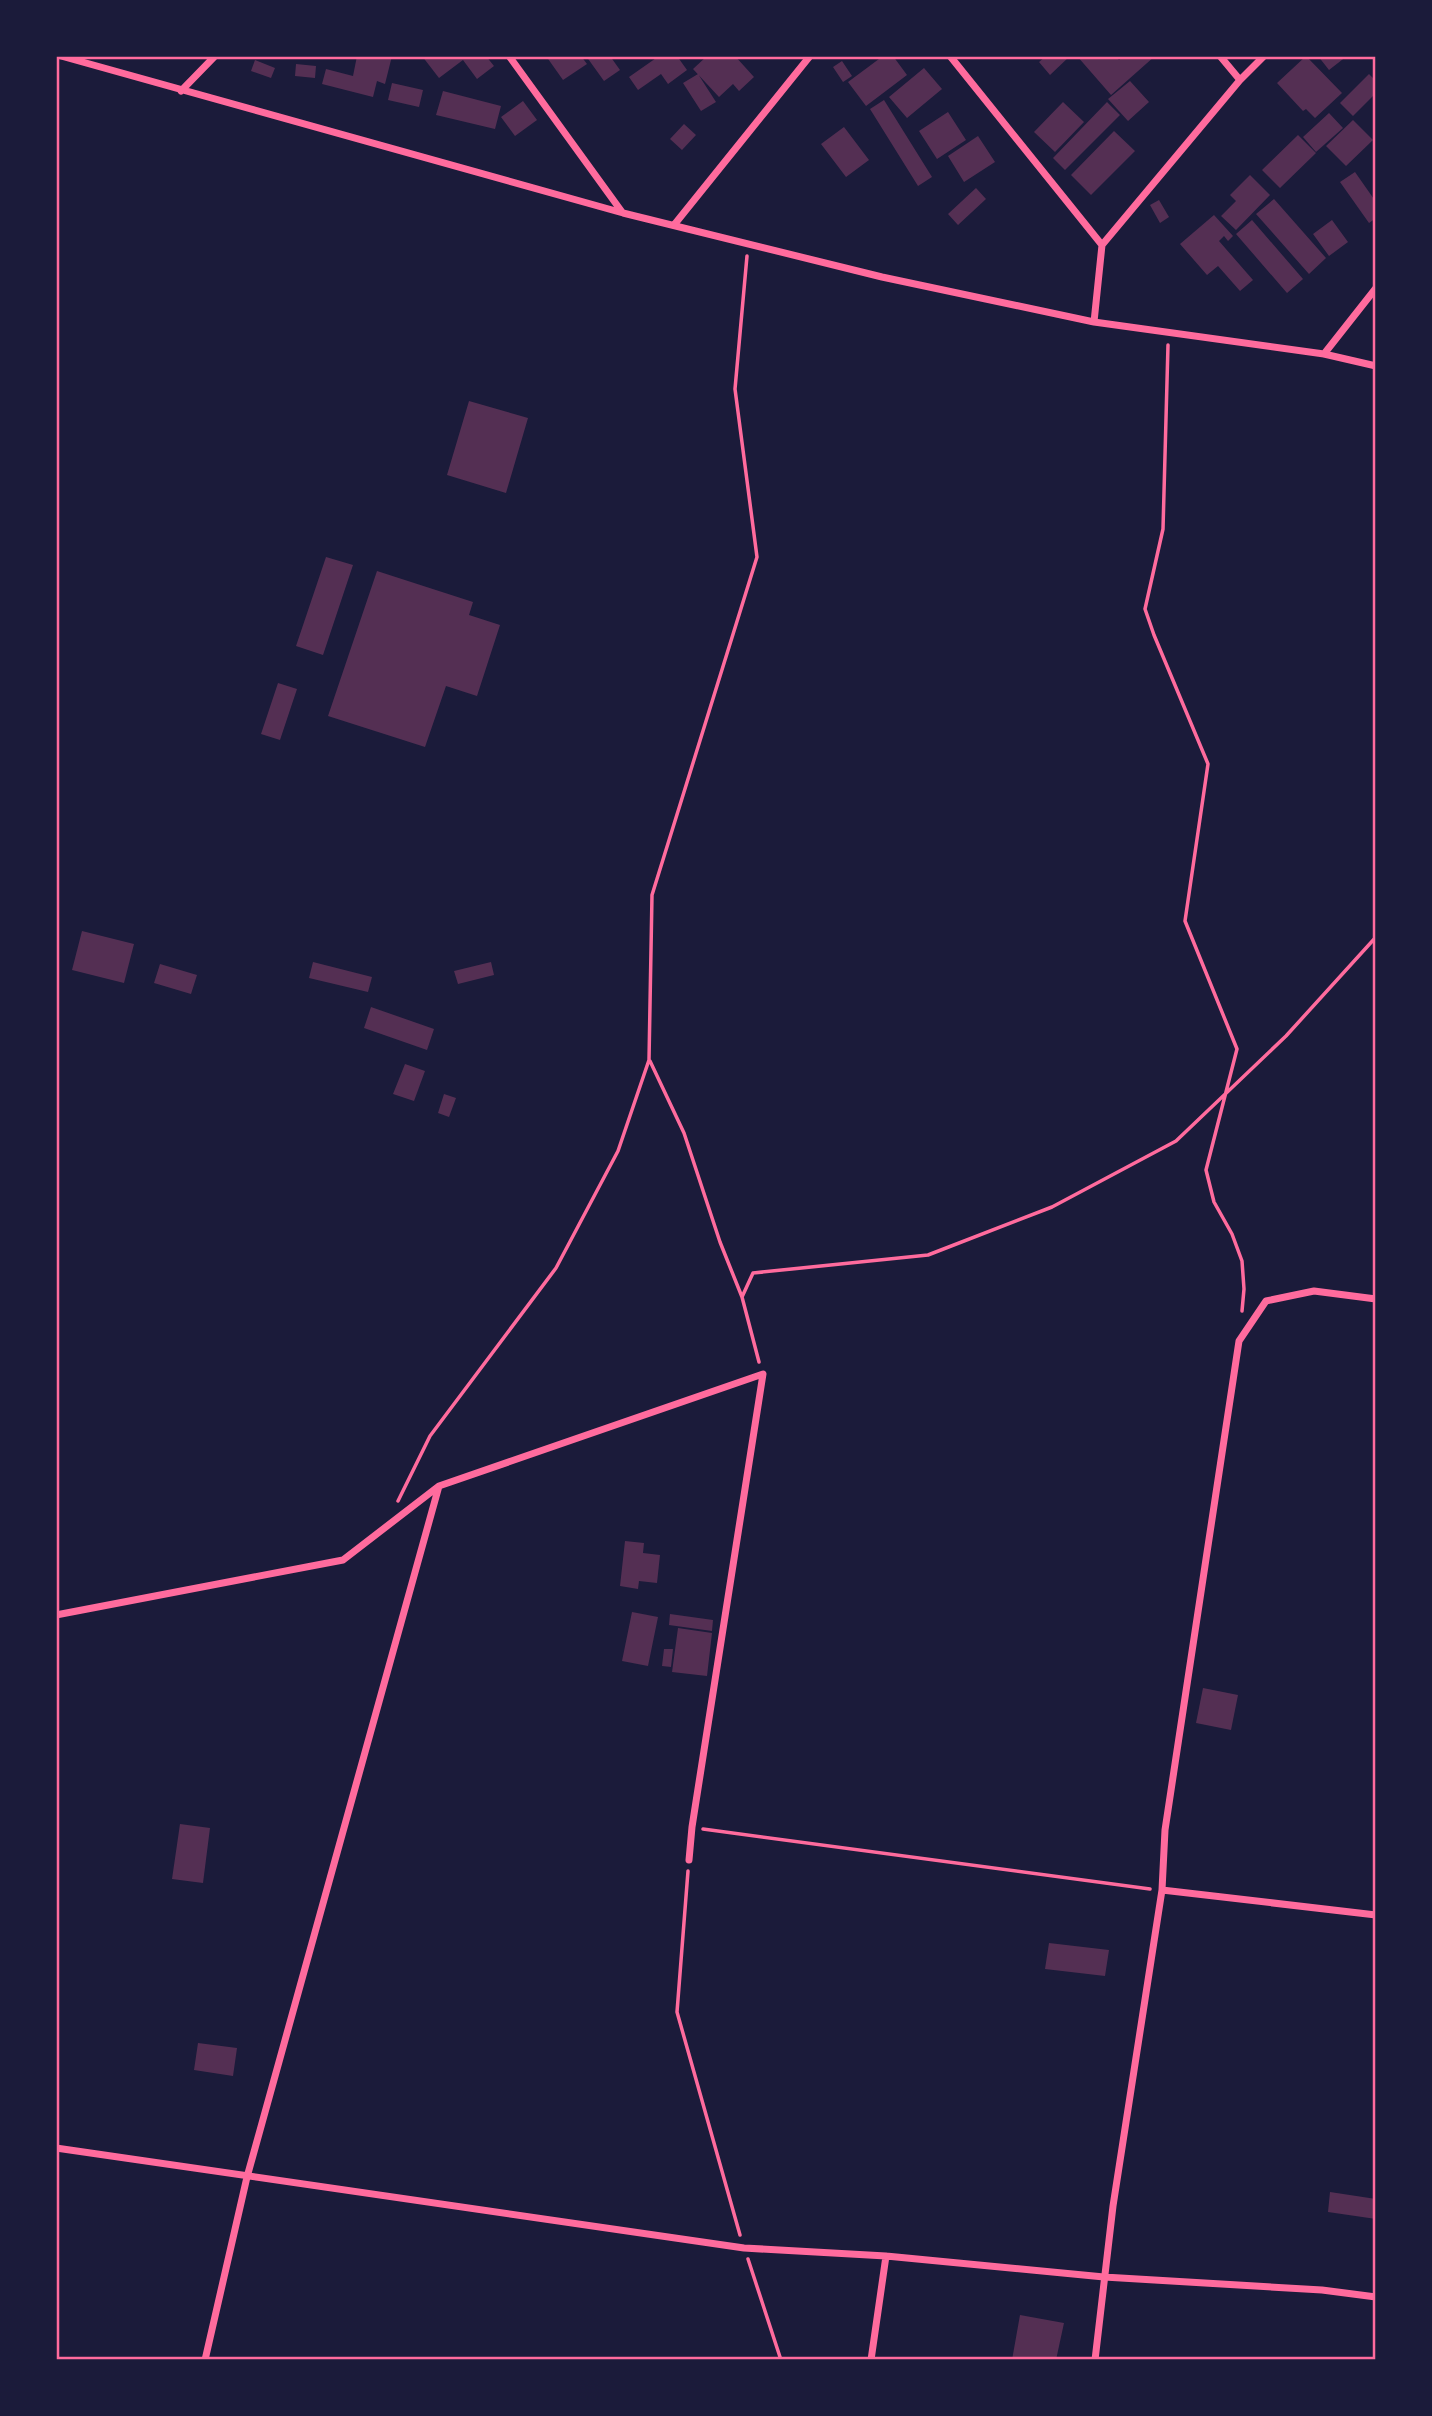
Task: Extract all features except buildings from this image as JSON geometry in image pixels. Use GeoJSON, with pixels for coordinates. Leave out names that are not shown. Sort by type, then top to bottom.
{"type":"FeatureCollection","features":[{"type":"Feature","properties":{"kind":"street"},"geometry":{"type":"LineString","coordinates":[[61,56],[623,212],[882,277],[1094,322],[1324,354],[1376,366]]}},
{"type":"Feature","properties":{"kind":"street"},"geometry":{"type":"LineString","coordinates":[[181,91],[215,56]]}},
{"type":"Feature","properties":{"kind":"street"},"geometry":{"type":"LineString","coordinates":[[509,56],[623,212]]}},
{"type":"Feature","properties":{"kind":"street"},"geometry":{"type":"LineString","coordinates":[[674,225],[810,56]]}},
{"type":"Feature","properties":{"kind":"street"},"geometry":{"type":"LineString","coordinates":[[950,56],[1102,245]]}},
{"type":"Feature","properties":{"kind":"street"},"geometry":{"type":"LineString","coordinates":[[1220,56],[1240,80]]}},
{"type":"Feature","properties":{"kind":"street"},"geometry":{"type":"LineString","coordinates":[[1094,322],[1102,245],[1240,80],[1264,56]]}},
{"type":"Feature","properties":{"kind":"street"},"geometry":{"type":"LineString","coordinates":[[1324,354],[1376,288]]}},
{"type":"Feature","properties":{"kind":"street"},"geometry":{"type":"LineString","coordinates":[[1095,2360],[1113,2206],[1162,1891],[1165,1830],[1238,1341],[1266,1301],[1314,1291],[1376,1299]]}},
{"type":"Feature","properties":{"kind":"street"},"geometry":{"type":"LineString","coordinates":[[56,1615],[343,1560],[439,1486],[763,1374],[689,1860]]}},
{"type":"Feature","properties":{"kind":"street"},"geometry":{"type":"LineString","coordinates":[[205,2360],[247,2177],[439,1486]]}},
{"type":"Feature","properties":{"kind":"street"},"geometry":{"type":"LineString","coordinates":[[1162,1891],[1376,1915]]}},
{"type":"Feature","properties":{"kind":"street"},"geometry":{"type":"LineString","coordinates":[[56,2148],[744,2248],[886,2256],[1104,2277],[1322,2290],[1376,2297]]}},
{"type":"Feature","properties":{"kind":"street"},"geometry":{"type":"LineString","coordinates":[[871,2360],[886,2256]]}},
{"type":"Feature","properties":{"kind":"path"},"geometry":{"type":"LineString","coordinates":[[397,1505],[430,1436],[555,1268],[618,1151],[649,1060],[652,895],[757,557],[735,389],[748,244]]}},
{"type":"Feature","properties":{"kind":"path"},"geometry":{"type":"LineString","coordinates":[[1168,332],[1163,528],[1146,609],[1154,635],[1208,764],[1185,921],[1237,1049],[1206,1170],[1214,1202],[1232,1234],[1242,1261],[1244,1289],[1241,1315]]}},
{"type":"Feature","properties":{"kind":"path"},"geometry":{"type":"LineString","coordinates":[[741,1297],[753,1273],[929,1255],[1052,1207],[1176,1141],[1286,1036],[1376,937]]}},
{"type":"Feature","properties":{"kind":"path"},"geometry":{"type":"LineString","coordinates":[[649,1060],[684,1133],[741,1297],[763,1374]]}},
{"type":"Feature","properties":{"kind":"path"},"geometry":{"type":"LineString","coordinates":[[692,1827],[1162,1891]]}},
{"type":"Feature","properties":{"kind":"path"},"geometry":{"type":"LineString","coordinates":[[689,1860],[677,2012],[744,2248],[781,2360]]}}]}
